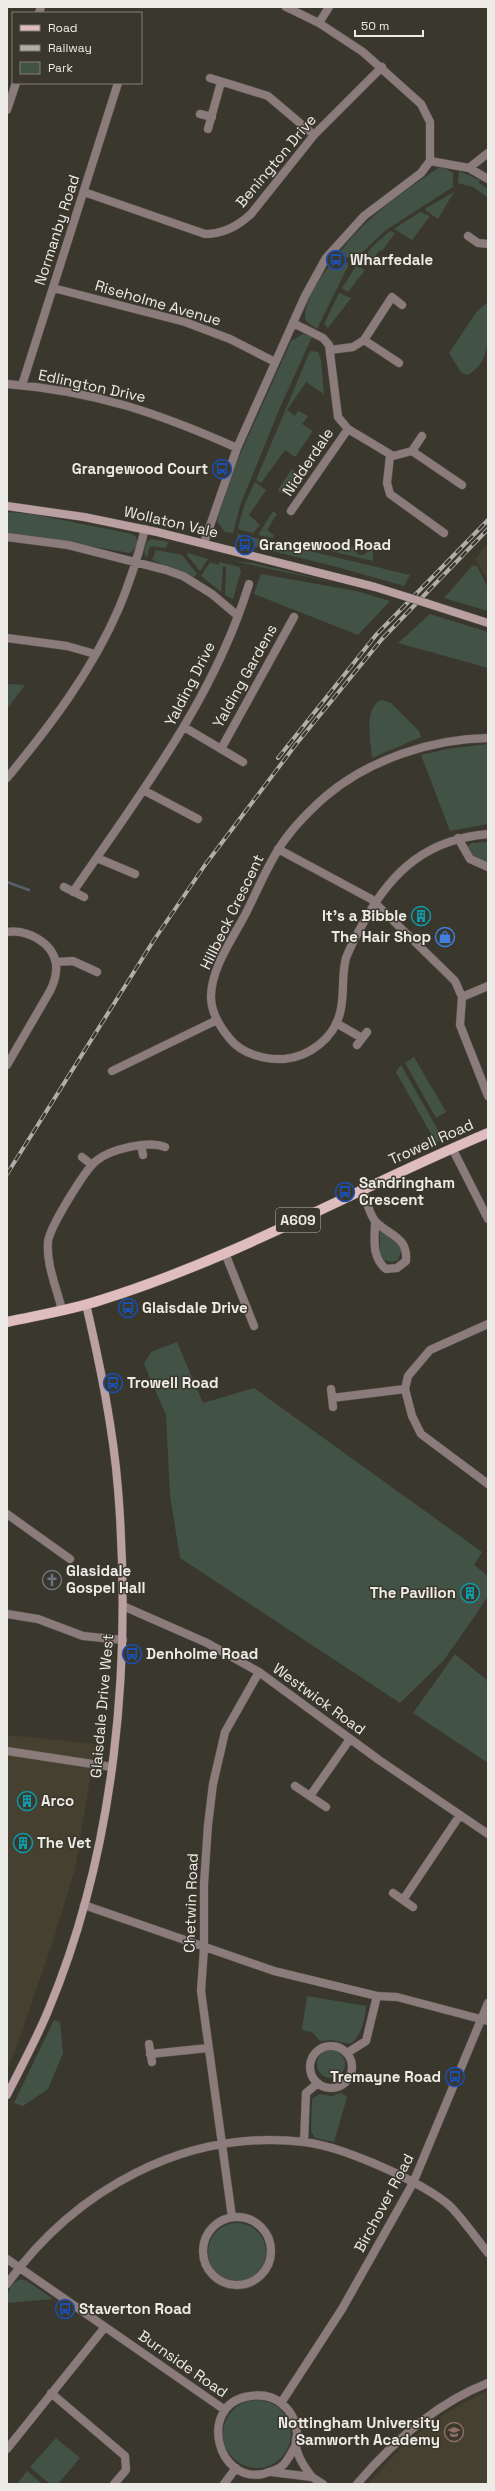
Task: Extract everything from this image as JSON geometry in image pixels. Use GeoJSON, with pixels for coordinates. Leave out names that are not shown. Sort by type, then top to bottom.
{"type":"FeatureCollection","features":[{"type":"Feature","properties":{"kind":"main road","name":"Trowell Road"},"geometry":{"type":"LineString","coordinates":[[7,1322],[86,1304],[148,1283],[225,1253],[452,1148],[488,1133]]}},
{"type":"Feature","properties":{"kind":"street"},"geometry":{"type":"LineString","coordinates":[[204,543],[237,448],[305,296],[326,258],[364,216],[421,173],[430,161],[431,139],[428,115],[421,104],[382,67],[319,23],[286,7]]}},
{"type":"Feature","properties":{"kind":"street"},"geometry":{"type":"LineString","coordinates":[[319,23],[329,7]]}},
{"type":"Feature","properties":{"kind":"street","name":"Benington Drive"},"geometry":{"type":"LineString","coordinates":[[84,192],[205,234],[224,232],[242,222],[251,214],[314,136],[382,67]]}},
{"type":"Feature","properties":{"kind":"street"},"geometry":{"type":"LineString","coordinates":[[210,78],[268,96],[314,136]]}},
{"type":"Feature","properties":{"kind":"street"},"geometry":{"type":"LineString","coordinates":[[208,129],[221,82]]}},
{"type":"Feature","properties":{"kind":"street"},"geometry":{"type":"LineString","coordinates":[[7,110],[12,84]]}},
{"type":"Feature","properties":{"kind":"street","name":"Normanby Road"},"geometry":{"type":"LineString","coordinates":[[22,385],[118,84]]}},
{"type":"Feature","properties":{"kind":"street"},"geometry":{"type":"LineString","coordinates":[[200,114],[212,117]]}},
{"type":"Feature","properties":{"kind":"street"},"geometry":{"type":"LineString","coordinates":[[469,168],[488,153]]}},
{"type":"Feature","properties":{"kind":"street"},"geometry":{"type":"LineString","coordinates":[[430,161],[469,168],[488,179]]}},
{"type":"Feature","properties":{"kind":"street"},"geometry":{"type":"LineString","coordinates":[[468,236],[478,243],[488,244]]}},
{"type":"Feature","properties":{"kind":"street","name":"Riseholme Avenue"},"geometry":{"type":"LineString","coordinates":[[53,288],[185,322],[230,339],[275,362]]}},
{"type":"Feature","properties":{"kind":"street"},"geometry":{"type":"LineString","coordinates":[[293,323],[323,338],[330,350],[353,347],[364,340],[392,297],[402,305]]}},
{"type":"Feature","properties":{"kind":"street"},"geometry":{"type":"LineString","coordinates":[[364,340],[399,363]]}},
{"type":"Feature","properties":{"kind":"street","name":"Nidderdale"},"geometry":{"type":"LineString","coordinates":[[330,350],[336,410],[348,429],[390,456]]}},
{"type":"Feature","properties":{"kind":"street","name":"Edlington Drive"},"geometry":{"type":"LineString","coordinates":[[7,384],[22,385],[121,403],[174,420],[237,448]]}},
{"type":"Feature","properties":{"kind":"street","name":"Nidderdale"},"geometry":{"type":"LineString","coordinates":[[292,511],[348,429]]}},
{"type":"Feature","properties":{"kind":"street"},"geometry":{"type":"LineString","coordinates":[[422,436],[412,451],[390,456],[387,484],[390,494],[444,533]]}},
{"type":"Feature","properties":{"kind":"street"},"geometry":{"type":"LineString","coordinates":[[412,451],[462,485]]}},
{"type":"Feature","properties":{"kind":"street","name":"Wollaton Vale"},"geometry":{"type":"LineString","coordinates":[[7,506],[77,516],[204,543],[375,587],[488,624]]}},
{"type":"Feature","properties":{"kind":"street"},"geometry":{"type":"LineString","coordinates":[[7,778],[62,708],[95,654],[119,607],[136,562],[145,530]]}},
{"type":"Feature","properties":{"kind":"street"},"geometry":{"type":"LineString","coordinates":[[7,537],[68,545],[136,562],[182,576],[212,594],[238,616]]}},
{"type":"Feature","properties":{"kind":"street","name":"Yalding Drive"},"geometry":{"type":"LineString","coordinates":[[73,892],[145,791],[184,727],[238,616],[249,584]]}},
{"type":"Feature","properties":{"kind":"street","name":"Yalding Gardens"},"geometry":{"type":"LineString","coordinates":[[221,749],[294,617]]}},
{"type":"Feature","properties":{"kind":"street"},"geometry":{"type":"LineString","coordinates":[[7,638],[67,646],[95,654]]}},
{"type":"Feature","properties":{"kind":"street","name":"Yalding Gardens"},"geometry":{"type":"LineString","coordinates":[[184,727],[243,762]]}},
{"type":"Feature","properties":{"kind":"street","name":"Hillbeck Crescent"},"geometry":{"type":"LineString","coordinates":[[488,738],[428,746],[390,759],[360,774],[327,795],[296,826],[278,849],[214,976],[211,1004],[216,1020],[232,1042],[258,1056],[282,1059],[302,1054],[319,1045],[336,1024],[340,1014],[346,959],[375,902],[386,885],[412,861],[438,845],[458,838],[488,834]]}},
{"type":"Feature","properties":{"kind":"street"},"geometry":{"type":"LineString","coordinates":[[145,791],[198,819]]}},
{"type":"Feature","properties":{"kind":"street"},"geometry":{"type":"LineString","coordinates":[[458,838],[470,859],[488,867]]}},
{"type":"Feature","properties":{"kind":"street"},"geometry":{"type":"LineString","coordinates":[[278,849],[375,902],[455,981],[462,997],[460,1024],[488,1096]]}},
{"type":"Feature","properties":{"kind":"street"},"geometry":{"type":"LineString","coordinates":[[97,858],[135,874]]}},
{"type":"Feature","properties":{"kind":"street"},"geometry":{"type":"LineString","coordinates":[[64,887],[84,898]]}},
{"type":"Feature","properties":{"kind":"street"},"geometry":{"type":"LineString","coordinates":[[7,932],[15,931],[33,936],[45,946],[56,962],[54,982],[50,991],[7,1065]]}},
{"type":"Feature","properties":{"kind":"street"},"geometry":{"type":"LineString","coordinates":[[56,962],[73,961],[96,972]]}},
{"type":"Feature","properties":{"kind":"street"},"geometry":{"type":"LineString","coordinates":[[462,997],[488,986]]}},
{"type":"Feature","properties":{"kind":"street"},"geometry":{"type":"LineString","coordinates":[[112,1071],[121,1062],[216,1020]]}},
{"type":"Feature","properties":{"kind":"street"},"geometry":{"type":"LineString","coordinates":[[336,1024],[362,1038]]}},
{"type":"Feature","properties":{"kind":"street"},"geometry":{"type":"LineString","coordinates":[[62,1310],[49,1256],[48,1240],[54,1224],[92,1165],[110,1153],[152,1143],[165,1147]]}},
{"type":"Feature","properties":{"kind":"street"},"geometry":{"type":"LineString","coordinates":[[141,1146],[143,1155]]}},
{"type":"Feature","properties":{"kind":"street"},"geometry":{"type":"LineString","coordinates":[[452,1148],[488,1220]]}},
{"type":"Feature","properties":{"kind":"street"},"geometry":{"type":"LineString","coordinates":[[82,1157],[92,1165]]}},
{"type":"Feature","properties":{"kind":"street"},"geometry":{"type":"LineString","coordinates":[[363,1190],[375,1221],[374,1247],[378,1262],[386,1269],[398,1268],[406,1261],[407,1250],[397,1237],[375,1221]]}},
{"type":"Feature","properties":{"kind":"street"},"geometry":{"type":"LineString","coordinates":[[225,1253],[254,1326]]}},
{"type":"Feature","properties":{"kind":"street","name":"Glaisdale Drive West"},"geometry":{"type":"LineString","coordinates":[[7,2095],[48,2012],[84,1905],[112,1767],[122,1640],[123,1606],[117,1481],[103,1379],[86,1304]]}},
{"type":"Feature","properties":{"kind":"street"},"geometry":{"type":"LineString","coordinates":[[488,1324],[430,1350],[408,1376],[405,1389],[412,1416],[421,1434],[488,1484]]}},
{"type":"Feature","properties":{"kind":"street"},"geometry":{"type":"LineString","coordinates":[[333,1407],[332,1393],[405,1389]]}},
{"type":"Feature","properties":{"kind":"street"},"geometry":{"type":"LineString","coordinates":[[7,1514],[70,1559]]}},
{"type":"Feature","properties":{"kind":"street","name":"Westwick Road"},"geometry":{"type":"LineString","coordinates":[[123,1606],[207,1643],[259,1672],[350,1739],[488,1834]]}},
{"type":"Feature","properties":{"kind":"street"},"geometry":{"type":"LineString","coordinates":[[7,1614],[38,1619],[83,1636],[122,1640]]}},
{"type":"Feature","properties":{"kind":"street","name":"Chetwin Road"},"geometry":{"type":"LineString","coordinates":[[232,2217],[201,1992],[204,1948],[204,1884],[208,1825],[214,1784],[225,1732],[259,1672]]}},
{"type":"Feature","properties":{"kind":"street"},"geometry":{"type":"LineString","coordinates":[[310,1796],[350,1739]]}},
{"type":"Feature","properties":{"kind":"street"},"geometry":{"type":"LineString","coordinates":[[7,1751],[112,1767]]}},
{"type":"Feature","properties":{"kind":"street"},"geometry":{"type":"LineString","coordinates":[[295,1786],[326,1807]]}},
{"type":"Feature","properties":{"kind":"street"},"geometry":{"type":"LineString","coordinates":[[403,1900],[460,1815]]}},
{"type":"Feature","properties":{"kind":"street"},"geometry":{"type":"LineString","coordinates":[[393,1893],[413,1907]]}},
{"type":"Feature","properties":{"kind":"street"},"geometry":{"type":"LineString","coordinates":[[84,1905],[204,1948],[274,1971],[377,1996],[397,1997],[485,2020]]}},
{"type":"Feature","properties":{"kind":"street"},"geometry":{"type":"LineString","coordinates":[[347,2053],[366,2041],[377,1996]]}},
{"type":"Feature","properties":{"kind":"street","name":"Birchover Road"},"geometry":{"type":"LineString","coordinates":[[281,2403],[342,2309],[413,2183],[485,2020],[488,2003]]}},
{"type":"Feature","properties":{"kind":"street"},"geometry":{"type":"LineString","coordinates":[[149,2044],[151,2058],[208,2048]]}},
{"type":"Feature","properties":{"kind":"street"},"geometry":{"type":"LineString","coordinates":[[330,2046],[339,2047],[347,2053],[351,2060],[351,2071],[343,2084],[329,2087],[318,2083],[312,2075],[310,2066],[317,2051],[330,2046]]}},
{"type":"Feature","properties":{"kind":"street"},"geometry":{"type":"LineString","coordinates":[[304,2142],[306,2092],[318,2083]]}},
{"type":"Feature","properties":{"kind":"street"},"geometry":{"type":"LineString","coordinates":[[7,2284],[19,2268],[61,2222],[85,2202],[115,2183],[169,2158],[222,2144],[304,2142],[348,2154],[413,2183],[451,2207],[487,2249]]}},
{"type":"Feature","properties":{"kind":"street"},"geometry":{"type":"LineString","coordinates":[[232,2217],[244,2217],[255,2221],[264,2229],[270,2240],[272,2251],[269,2263],[262,2275],[252,2282],[240,2285],[228,2284],[217,2279],[209,2271],[203,2251],[205,2239],[211,2228],[220,2221],[232,2217]]}},
{"type":"Feature","properties":{"kind":"street","name":"Burnside Road"},"geometry":{"type":"LineString","coordinates":[[7,2259],[225,2410]]}},
{"type":"Feature","properties":{"kind":"street"},"geometry":{"type":"LineString","coordinates":[[7,2449],[105,2327]]}},
{"type":"Feature","properties":{"kind":"street"},"geometry":{"type":"LineString","coordinates":[[357,2484],[377,2461],[406,2434],[460,2396],[488,2382]]}},
{"type":"Feature","properties":{"kind":"street"},"geometry":{"type":"LineString","coordinates":[[51,2394],[125,2456],[126,2470],[114,2484]]}},
{"type":"Feature","properties":{"kind":"street"},"geometry":{"type":"LineString","coordinates":[[312,2477],[271,2472],[259,2474],[246,2473],[236,2468],[225,2458],[219,2446],[217,2433],[225,2410],[238,2399],[254,2395],[268,2396],[281,2403],[290,2411],[295,2422],[297,2434],[296,2445],[304,2466],[312,2477],[323,2484]]}},
{"type":"Feature","properties":{"kind":"street"},"geometry":{"type":"LineString","coordinates":[[271,2472],[282,2466],[296,2445]]}},
{"type":"Feature","properties":{"kind":"street"},"geometry":{"type":"LineString","coordinates":[[224,2484],[236,2468]]}},
{"type":"Feature","properties":{"kind":"shaded area"},"geometry":{"type":"Polygon","coordinates":[[[488,544],[488,581],[475,559],[488,544]]]}},
{"type":"Feature","properties":{"kind":"shaded area"},"geometry":{"type":"Polygon","coordinates":[[[7,1735],[96,1744],[75,1869],[51,1947],[14,2054],[7,2068],[7,1735]]]}},
{"type":"Feature","properties":{"kind":"shaded area","name":"Nottingham University Samworth Academy"},"geometry":{"type":"Polygon","coordinates":[[[488,2390],[488,2484],[367,2484],[410,2439],[451,2410],[488,2390]]]}},
{"type":"Feature","properties":{"kind":"green space"},"geometry":{"type":"Polygon","coordinates":[[[442,167],[453,173],[453,187],[386,230],[354,260],[341,255],[340,252],[350,239],[373,216],[411,187],[438,168],[442,167]]]}},
{"type":"Feature","properties":{"kind":"green space"},"geometry":{"type":"Polygon","coordinates":[[[459,171],[480,180],[479,183],[488,189],[487,197],[473,187],[458,183],[459,171]]]}},
{"type":"Feature","properties":{"kind":"green space"},"geometry":{"type":"Polygon","coordinates":[[[454,192],[438,219],[425,210],[426,208],[454,192]]]}},
{"type":"Feature","properties":{"kind":"green space"},"geometry":{"type":"Polygon","coordinates":[[[420,212],[430,216],[412,240],[394,229],[420,212]]]}},
{"type":"Feature","properties":{"kind":"green space"},"geometry":{"type":"Polygon","coordinates":[[[390,231],[395,233],[382,251],[380,250],[368,265],[362,261],[371,248],[390,231]]]}},
{"type":"Feature","properties":{"kind":"green space"},"geometry":{"type":"Polygon","coordinates":[[[337,259],[348,263],[348,266],[317,329],[306,321],[306,306],[314,288],[326,270],[337,259]]]}},
{"type":"Feature","properties":{"kind":"green space"},"geometry":{"type":"Polygon","coordinates":[[[356,266],[365,270],[348,292],[342,288],[356,266]]]}},
{"type":"Feature","properties":{"kind":"green space"},"geometry":{"type":"Polygon","coordinates":[[[339,293],[351,298],[328,328],[324,324],[339,293]]]}},
{"type":"Feature","properties":{"kind":"green space"},"geometry":{"type":"Polygon","coordinates":[[[488,302],[488,343],[486,353],[482,362],[476,369],[467,375],[461,372],[449,353],[477,311],[488,302]]]}},
{"type":"Feature","properties":{"kind":"green space"},"geometry":{"type":"Polygon","coordinates":[[[303,334],[312,337],[282,403],[241,503],[233,533],[225,532],[217,521],[234,468],[291,341],[303,334]]]}},
{"type":"Feature","properties":{"kind":"green space"},"geometry":{"type":"Polygon","coordinates":[[[310,351],[318,352],[321,360],[324,394],[306,382],[287,410],[295,416],[298,411],[308,416],[302,424],[313,431],[295,457],[285,450],[261,483],[256,480],[310,351]]]}},
{"type":"Feature","properties":{"kind":"green space"},"geometry":{"type":"Polygon","coordinates":[[[292,469],[297,473],[283,494],[278,490],[292,469]]]}},
{"type":"Feature","properties":{"kind":"green space"},"geometry":{"type":"Polygon","coordinates":[[[255,482],[266,490],[249,515],[260,525],[253,533],[240,530],[238,527],[245,503],[255,482]]]}},
{"type":"Feature","properties":{"kind":"green space"},"geometry":{"type":"Polygon","coordinates":[[[273,511],[277,514],[267,530],[274,535],[273,538],[258,535],[273,511]]]}},
{"type":"Feature","properties":{"kind":"green space"},"geometry":{"type":"Polygon","coordinates":[[[7,512],[32,514],[132,534],[136,537],[138,545],[130,553],[43,538],[7,534],[7,512]]]}},
{"type":"Feature","properties":{"kind":"green space"},"geometry":{"type":"Polygon","coordinates":[[[238,534],[410,575],[404,586],[337,567],[248,545],[248,541],[237,538],[238,534]]]}},
{"type":"Feature","properties":{"kind":"green space"},"geometry":{"type":"Polygon","coordinates":[[[151,539],[169,542],[165,548],[152,546],[149,548],[147,558],[144,552],[147,542],[151,539]]]}},
{"type":"Feature","properties":{"kind":"green space"},"geometry":{"type":"Polygon","coordinates":[[[368,540],[373,550],[373,561],[331,551],[335,546],[345,552],[349,545],[355,548],[358,555],[363,555],[367,553],[368,540]]]}},
{"type":"Feature","properties":{"kind":"green space"},"geometry":{"type":"Polygon","coordinates":[[[156,550],[182,555],[197,574],[194,577],[152,560],[156,550]]]}},
{"type":"Feature","properties":{"kind":"green space"},"geometry":{"type":"Polygon","coordinates":[[[188,553],[208,559],[200,571],[187,555],[188,553]]]}},
{"type":"Feature","properties":{"kind":"green space"},"geometry":{"type":"Polygon","coordinates":[[[233,561],[253,563],[337,583],[233,561]]]}},
{"type":"Feature","properties":{"kind":"green space"},"geometry":{"type":"Polygon","coordinates":[[[210,562],[218,565],[220,562],[239,567],[241,571],[233,599],[225,595],[226,567],[223,566],[221,592],[201,576],[210,562]]]}},
{"type":"Feature","properties":{"kind":"green space"},"geometry":{"type":"Polygon","coordinates":[[[472,566],[477,566],[488,588],[488,611],[444,598],[472,566]]]}},
{"type":"Feature","properties":{"kind":"green space"},"geometry":{"type":"Polygon","coordinates":[[[261,574],[356,591],[390,601],[358,635],[254,594],[261,574]]]}},
{"type":"Feature","properties":{"kind":"green space"},"geometry":{"type":"Polygon","coordinates":[[[430,614],[488,632],[488,668],[398,643],[430,614]]]}},
{"type":"Feature","properties":{"kind":"green space"},"geometry":{"type":"Polygon","coordinates":[[[7,684],[25,685],[7,709],[7,684]]]}},
{"type":"Feature","properties":{"kind":"green space"},"geometry":{"type":"Polygon","coordinates":[[[381,700],[391,703],[419,731],[421,737],[372,758],[369,726],[370,718],[375,704],[381,700]]]}},
{"type":"Feature","properties":{"kind":"green space"},"geometry":{"type":"Polygon","coordinates":[[[488,744],[488,824],[450,831],[421,755],[447,749],[488,744]]]}},
{"type":"Feature","properties":{"kind":"green space"},"geometry":{"type":"Polygon","coordinates":[[[488,842],[488,862],[478,859],[470,853],[468,846],[472,843],[488,842]]]}},
{"type":"Feature","properties":{"kind":"green space"},"geometry":{"type":"Polygon","coordinates":[[[414,1057],[446,1112],[436,1118],[405,1063],[414,1057]]]}},
{"type":"Feature","properties":{"kind":"green space"},"geometry":{"type":"Polygon","coordinates":[[[401,1065],[443,1139],[436,1143],[396,1072],[401,1065]]]}},
{"type":"Feature","properties":{"kind":"green space"},"geometry":{"type":"Polygon","coordinates":[[[380,1228],[402,1249],[398,1260],[392,1262],[384,1260],[380,1254],[380,1228]]]}},
{"type":"Feature","properties":{"kind":"green space"},"geometry":{"type":"Polygon","coordinates":[[[177,1342],[203,1403],[254,1388],[482,1552],[474,1565],[488,1576],[488,1596],[444,1660],[400,1703],[180,1558],[170,1495],[166,1415],[144,1364],[151,1352],[177,1342]]]}},
{"type":"Feature","properties":{"kind":"green space"},"geometry":{"type":"Polygon","coordinates":[[[455,1654],[488,1681],[488,1763],[413,1713],[455,1654]]]}},
{"type":"Feature","properties":{"kind":"green space"},"geometry":{"type":"Polygon","coordinates":[[[307,1996],[366,2006],[362,2028],[354,2041],[350,2044],[332,2040],[320,2041],[312,2032],[302,2030],[307,1996]]]}},
{"type":"Feature","properties":{"kind":"green space"},"geometry":{"type":"Polygon","coordinates":[[[54,2020],[60,2022],[63,2053],[48,2089],[23,2106],[14,2103],[54,2020]]]}},
{"type":"Feature","properties":{"kind":"green space"},"geometry":{"type":"Polygon","coordinates":[[[331,2050],[337,2051],[341,2054],[344,2058],[344,2070],[341,2074],[337,2077],[331,2078],[325,2077],[321,2074],[318,2070],[317,2064],[318,2058],[321,2054],[325,2051],[331,2050]]]}},
{"type":"Feature","properties":{"kind":"green space"},"geometry":{"type":"Polygon","coordinates":[[[341,2093],[347,2097],[334,2142],[315,2138],[311,2131],[312,2099],[320,2094],[332,2096],[341,2093]]]}},
{"type":"Feature","properties":{"kind":"green space"},"geometry":{"type":"Polygon","coordinates":[[[237,2223],[248,2225],[261,2236],[264,2241],[266,2252],[264,2263],[253,2276],[248,2279],[237,2281],[226,2279],[213,2268],[210,2263],[208,2252],[210,2241],[221,2228],[226,2225],[237,2223]]]}},
{"type":"Feature","properties":{"kind":"green space"},"geometry":{"type":"Polygon","coordinates":[[[21,2279],[27,2281],[53,2299],[7,2303],[10,2288],[14,2283],[21,2279]]]}},
{"type":"Feature","properties":{"kind":"green space"},"geometry":{"type":"Polygon","coordinates":[[[257,2400],[270,2403],[281,2410],[288,2421],[291,2434],[288,2447],[281,2458],[270,2465],[257,2468],[244,2465],[233,2458],[226,2447],[223,2434],[226,2421],[233,2410],[244,2403],[257,2400]]]}},
{"type":"Feature","properties":{"kind":"green space"},"geometry":{"type":"Polygon","coordinates":[[[56,2438],[80,2458],[58,2484],[50,2484],[30,2467],[56,2438]]]}},
{"type":"Feature","properties":{"kind":"green space"},"geometry":{"type":"Polygon","coordinates":[[[27,2471],[42,2484],[17,2484],[27,2471]]]}},
{"type":"Feature","properties":{"kind":"waterway"},"geometry":{"type":"LineString","coordinates":[[7,882],[29,890]]}},
{"type":"Feature","properties":{"kind":"railway"},"geometry":{"type":"LineString","coordinates":[[278,758],[376,635],[488,520]]}},
{"type":"Feature","properties":{"kind":"railway"},"geometry":{"type":"LineString","coordinates":[[7,1174],[154,940],[205,865],[297,743],[382,639],[488,529]]}},
{"type":"Feature","properties":{"kind":"place","name":"Wharfedale"},"geometry":{"type":"Point","coordinates":[336,260]}},
{"type":"Feature","properties":{"kind":"place","name":"Grangewood Court"},"geometry":{"type":"Point","coordinates":[222,469]}},
{"type":"Feature","properties":{"kind":"place","name":"Grangewood Road"},"geometry":{"type":"Point","coordinates":[245,545]}},
{"type":"Feature","properties":{"kind":"place","name":"It's a Bibble"},"geometry":{"type":"Point","coordinates":[421,916]}},
{"type":"Feature","properties":{"kind":"place","name":"The Hair Shop"},"geometry":{"type":"Point","coordinates":[445,937]}},
{"type":"Feature","properties":{"kind":"place","name":"Sandringham Crescent"},"geometry":{"type":"Point","coordinates":[345,1192]}},
{"type":"Feature","properties":{"kind":"place","name":"Glaisdale Drive"},"geometry":{"type":"Point","coordinates":[128,1308]}},
{"type":"Feature","properties":{"kind":"place","name":"Trowell Road"},"geometry":{"type":"Point","coordinates":[113,1383]}},
{"type":"Feature","properties":{"kind":"place","name":"Glasidale Gospel Hall"},"geometry":{"type":"Point","coordinates":[52,1580]}},
{"type":"Feature","properties":{"kind":"place","name":"The Pavilion"},"geometry":{"type":"Point","coordinates":[470,1593]}},
{"type":"Feature","properties":{"kind":"place","name":"Denholme Road"},"geometry":{"type":"Point","coordinates":[132,1654]}},
{"type":"Feature","properties":{"kind":"place","name":"Arco"},"geometry":{"type":"Point","coordinates":[27,1801]}},
{"type":"Feature","properties":{"kind":"place","name":"The Vet"},"geometry":{"type":"Point","coordinates":[23,1843]}},
{"type":"Feature","properties":{"kind":"place","name":"Tremayne Road"},"geometry":{"type":"Point","coordinates":[455,2077]}},
{"type":"Feature","properties":{"kind":"place","name":"Staverton Road"},"geometry":{"type":"Point","coordinates":[65,2309]}},
{"type":"Feature","properties":{"kind":"place","name":"Nottingham University Samworth Academy"},"geometry":{"type":"Point","coordinates":[454,2432]}}]}
